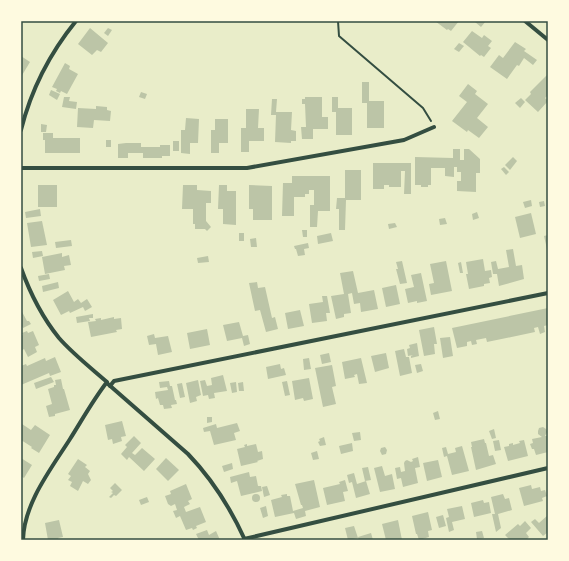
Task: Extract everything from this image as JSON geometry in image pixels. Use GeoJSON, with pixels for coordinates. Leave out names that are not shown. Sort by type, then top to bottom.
{"type":"FeatureCollection","features":[{"type":"Feature","properties":{"kind":"street"},"geometry":{"type":"LineString","coordinates":[[21,130],[30,100],[42,72],[56,48],[76,21]]}},
{"type":"Feature","properties":{"kind":"street"},"geometry":{"type":"LineString","coordinates":[[524,21],[548,40]]}},
{"type":"Feature","properties":{"kind":"street"},"geometry":{"type":"LineString","coordinates":[[21,168],[247,168],[404,140],[434,127]]}},
{"type":"Feature","properties":{"kind":"street"},"geometry":{"type":"LineString","coordinates":[[21,268],[37,306],[59,338],[110,386],[188,454],[227,503],[244,539],[548,468]]}},
{"type":"Feature","properties":{"kind":"street"},"geometry":{"type":"LineString","coordinates":[[110,386],[114,381],[548,293]]}},
{"type":"Feature","properties":{"kind":"street"},"geometry":{"type":"LineString","coordinates":[[23,540],[27,515],[36,494],[106,382]]}},
{"type":"Feature","properties":{"kind":"path"},"geometry":{"type":"LineString","coordinates":[[338,21],[340,36],[423,108],[434,127]]}},
{"type":"Feature","properties":{"kind":"building"},"geometry":{"type":"Polygon","coordinates":[[[435,21],[459,21],[451,31],[448,29],[447,30],[435,21]]]}},
{"type":"Feature","properties":{"kind":"building"},"geometry":{"type":"Polygon","coordinates":[[[486,21],[481,27],[475,22],[486,21]]]}},
{"type":"Feature","properties":{"kind":"building"},"geometry":{"type":"Polygon","coordinates":[[[90,28],[108,43],[101,52],[97,50],[92,55],[78,44],[90,28]]]}},
{"type":"Feature","properties":{"kind":"building"},"geometry":{"type":"Polygon","coordinates":[[[108,28],[112,30],[108,36],[104,33],[108,28]]]}},
{"type":"Feature","properties":{"kind":"building"},"geometry":{"type":"Polygon","coordinates":[[[472,31],[482,38],[484,35],[492,41],[488,46],[491,48],[484,57],[481,55],[480,56],[463,42],[472,31]]]}},
{"type":"Feature","properties":{"kind":"building"},"geometry":{"type":"Polygon","coordinates":[[[515,42],[526,49],[524,51],[537,60],[533,65],[524,58],[507,79],[490,67],[499,55],[503,58],[515,42]]]}},
{"type":"Feature","properties":{"kind":"building"},"geometry":{"type":"Polygon","coordinates":[[[459,43],[464,46],[459,52],[454,49],[459,43]]]}},
{"type":"Feature","properties":{"kind":"building"},"geometry":{"type":"Polygon","coordinates":[[[21,56],[30,62],[21,77],[21,56]]]}},
{"type":"Feature","properties":{"kind":"building"},"geometry":{"type":"Polygon","coordinates":[[[65,63],[70,66],[69,69],[78,74],[67,94],[61,91],[60,93],[56,91],[57,89],[52,87],[65,63]]]}},
{"type":"Feature","properties":{"kind":"building"},"geometry":{"type":"Polygon","coordinates":[[[547,75],[548,95],[545,98],[548,101],[538,112],[525,100],[531,94],[530,92],[547,75]]]}},
{"type":"Feature","properties":{"kind":"building"},"geometry":{"type":"Polygon","coordinates":[[[362,82],[369,82],[369,101],[384,101],[384,128],[367,128],[367,103],[362,103],[362,82]]]}},
{"type":"Feature","properties":{"kind":"building"},"geometry":{"type":"Polygon","coordinates":[[[468,84],[477,91],[475,94],[488,104],[477,118],[488,127],[479,138],[468,130],[467,132],[452,121],[467,102],[459,96],[468,84]]]}},
{"type":"Feature","properties":{"kind":"building"},"geometry":{"type":"Polygon","coordinates":[[[51,90],[60,94],[57,100],[49,95],[51,90]]]}},
{"type":"Feature","properties":{"kind":"building"},"geometry":{"type":"Polygon","coordinates":[[[141,92],[147,94],[145,99],[139,97],[141,92]]]}},
{"type":"Feature","properties":{"kind":"building"},"geometry":{"type":"Polygon","coordinates":[[[64,97],[70,97],[69,101],[77,102],[76,109],[62,107],[64,97]]]}},
{"type":"Feature","properties":{"kind":"building"},"geometry":{"type":"Polygon","coordinates":[[[305,97],[322,97],[322,117],[328,117],[328,129],[313,129],[313,139],[302,139],[301,127],[306,127],[305,104],[302,104],[302,99],[305,99],[305,97]]]}},
{"type":"Feature","properties":{"kind":"building"},"geometry":{"type":"Polygon","coordinates":[[[332,97],[338,97],[338,108],[352,108],[352,135],[336,135],[336,112],[332,112],[332,97]]]}},
{"type":"Feature","properties":{"kind":"building"},"geometry":{"type":"Polygon","coordinates":[[[521,98],[525,102],[520,108],[515,103],[521,98]]]}},
{"type":"Feature","properties":{"kind":"building"},"geometry":{"type":"Polygon","coordinates":[[[272,99],[277,99],[276,112],[292,112],[291,130],[296,131],[296,141],[291,141],[291,143],[275,142],[276,115],[271,115],[272,99]]]}},
{"type":"Feature","properties":{"kind":"building"},"geometry":{"type":"Polygon","coordinates":[[[96,106],[107,107],[107,110],[111,111],[110,121],[94,120],[93,128],[77,127],[78,108],[96,109],[96,106]]]}},
{"type":"Feature","properties":{"kind":"building"},"geometry":{"type":"Polygon","coordinates":[[[246,109],[259,109],[258,128],[264,128],[264,141],[249,141],[249,152],[241,152],[241,128],[246,128],[246,109]]]}},
{"type":"Feature","properties":{"kind":"building"},"geometry":{"type":"Polygon","coordinates":[[[186,118],[199,119],[198,143],[190,143],[190,154],[181,153],[181,130],[185,130],[186,118]]]}},
{"type":"Feature","properties":{"kind":"building"},"geometry":{"type":"Polygon","coordinates":[[[215,119],[228,119],[228,143],[219,143],[219,153],[211,153],[211,130],[215,130],[215,119]]]}},
{"type":"Feature","properties":{"kind":"building"},"geometry":{"type":"Polygon","coordinates":[[[41,124],[47,125],[46,132],[41,132],[41,124]]]}},
{"type":"Feature","properties":{"kind":"building"},"geometry":{"type":"Polygon","coordinates":[[[43,133],[53,133],[53,138],[80,138],[80,153],[45,153],[45,140],[43,140],[43,133]]]}},
{"type":"Feature","properties":{"kind":"building"},"geometry":{"type":"Polygon","coordinates":[[[106,140],[111,140],[111,147],[106,147],[106,140]]]}},
{"type":"Feature","properties":{"kind":"building"},"geometry":{"type":"Polygon","coordinates":[[[173,141],[179,141],[179,151],[173,151],[173,141]]]}},
{"type":"Feature","properties":{"kind":"building"},"geometry":{"type":"Polygon","coordinates":[[[141,143],[141,147],[160,147],[160,145],[170,145],[170,156],[162,156],[162,158],[143,158],[143,153],[128,153],[128,158],[118,158],[118,144],[141,143]]]}},
{"type":"Feature","properties":{"kind":"building"},"geometry":{"type":"Polygon","coordinates":[[[453,149],[460,149],[460,160],[464,160],[464,149],[469,149],[480,159],[480,173],[476,173],[476,192],[457,191],[457,181],[461,181],[461,172],[457,172],[457,167],[454,167],[454,177],[445,176],[445,168],[431,168],[431,185],[428,185],[428,187],[421,187],[421,185],[415,185],[415,157],[453,158],[453,149]]]}},
{"type":"Feature","properties":{"kind":"building"},"geometry":{"type":"Polygon","coordinates":[[[513,157],[517,161],[510,170],[505,165],[513,157]]]}},
{"type":"Feature","properties":{"kind":"building"},"geometry":{"type":"Polygon","coordinates":[[[373,163],[411,163],[411,194],[404,194],[405,171],[401,171],[401,187],[389,187],[389,185],[384,185],[384,189],[373,189],[373,163]]]}},
{"type":"Feature","properties":{"kind":"building"},"geometry":{"type":"Polygon","coordinates":[[[504,167],[509,172],[506,175],[501,169],[504,167]]]}},
{"type":"Feature","properties":{"kind":"building"},"geometry":{"type":"Polygon","coordinates":[[[345,170],[361,170],[361,200],[346,200],[345,230],[339,230],[339,209],[336,209],[337,198],[345,198],[345,170]]]}},
{"type":"Feature","properties":{"kind":"building"},"geometry":{"type":"Polygon","coordinates":[[[292,176],[330,176],[330,211],[318,211],[317,227],[310,227],[310,205],[314,205],[314,190],[309,190],[309,194],[305,194],[305,197],[294,197],[294,216],[282,216],[283,183],[292,183],[292,176]]]}},
{"type":"Feature","properties":{"kind":"building"},"geometry":{"type":"Polygon","coordinates":[[[38,185],[57,185],[57,207],[38,207],[38,185]]]}},
{"type":"Feature","properties":{"kind":"building"},"geometry":{"type":"Polygon","coordinates":[[[183,185],[197,185],[197,190],[211,191],[211,203],[206,203],[206,221],[211,227],[207,231],[205,229],[195,229],[195,224],[193,224],[193,209],[182,209],[183,185]]]}},
{"type":"Feature","properties":{"kind":"building"},"geometry":{"type":"Polygon","coordinates":[[[219,185],[227,185],[227,191],[236,191],[236,225],[223,224],[223,209],[218,209],[219,185]]]}},
{"type":"Feature","properties":{"kind":"building"},"geometry":{"type":"Polygon","coordinates":[[[249,185],[272,186],[272,220],[253,220],[253,209],[249,209],[249,185]]]}},
{"type":"Feature","properties":{"kind":"building"},"geometry":{"type":"Polygon","coordinates":[[[531,200],[532,206],[525,208],[523,202],[531,200]]]}},
{"type":"Feature","properties":{"kind":"building"},"geometry":{"type":"Polygon","coordinates":[[[544,201],[545,206],[540,207],[539,202],[544,201]]]}},
{"type":"Feature","properties":{"kind":"building"},"geometry":{"type":"Polygon","coordinates":[[[40,209],[41,216],[26,218],[25,212],[40,209]]]}},
{"type":"Feature","properties":{"kind":"building"},"geometry":{"type":"Polygon","coordinates":[[[477,212],[479,218],[473,220],[472,214],[477,212]]]}},
{"type":"Feature","properties":{"kind":"building"},"geometry":{"type":"Polygon","coordinates":[[[531,213],[536,234],[520,238],[515,217],[531,213]]]}},
{"type":"Feature","properties":{"kind":"building"},"geometry":{"type":"Polygon","coordinates":[[[445,218],[447,224],[440,225],[439,219],[445,218]]]}},
{"type":"Feature","properties":{"kind":"building"},"geometry":{"type":"Polygon","coordinates":[[[42,221],[47,245],[31,247],[27,223],[42,221]]]}},
{"type":"Feature","properties":{"kind":"building"},"geometry":{"type":"Polygon","coordinates":[[[395,223],[397,227],[389,229],[388,224],[395,223]]]}},
{"type":"Feature","properties":{"kind":"building"},"geometry":{"type":"Polygon","coordinates":[[[302,230],[307,230],[307,237],[303,237],[302,230]]]}},
{"type":"Feature","properties":{"kind":"building"},"geometry":{"type":"Polygon","coordinates":[[[239,233],[244,233],[244,241],[239,241],[239,233]]]}},
{"type":"Feature","properties":{"kind":"building"},"geometry":{"type":"Polygon","coordinates":[[[331,233],[333,241],[318,244],[317,236],[331,233]]]}},
{"type":"Feature","properties":{"kind":"building"},"geometry":{"type":"Polygon","coordinates":[[[548,235],[548,249],[547,249],[544,236],[548,235]]]}},
{"type":"Feature","properties":{"kind":"building"},"geometry":{"type":"Polygon","coordinates":[[[256,238],[257,247],[251,247],[250,239],[256,238]]]}},
{"type":"Feature","properties":{"kind":"building"},"geometry":{"type":"Polygon","coordinates":[[[71,240],[72,246],[56,248],[55,242],[71,240]]]}},
{"type":"Feature","properties":{"kind":"building"},"geometry":{"type":"Polygon","coordinates":[[[308,243],[309,248],[304,249],[305,255],[298,256],[294,246],[308,243]]]}},
{"type":"Feature","properties":{"kind":"building"},"geometry":{"type":"Polygon","coordinates":[[[513,249],[516,266],[522,265],[524,279],[499,286],[497,274],[493,274],[491,262],[496,261],[498,269],[509,267],[506,250],[513,249]]]}},
{"type":"Feature","properties":{"kind":"building"},"geometry":{"type":"Polygon","coordinates":[[[42,251],[43,256],[33,258],[32,252],[42,251]]]}},
{"type":"Feature","properties":{"kind":"building"},"geometry":{"type":"Polygon","coordinates":[[[62,253],[62,257],[69,255],[71,265],[64,266],[65,270],[45,274],[42,257],[62,253]]]}},
{"type":"Feature","properties":{"kind":"building"},"geometry":{"type":"Polygon","coordinates":[[[208,256],[209,262],[198,263],[197,258],[208,256]]]}},
{"type":"Feature","properties":{"kind":"building"},"geometry":{"type":"Polygon","coordinates":[[[483,259],[485,271],[491,270],[492,277],[489,278],[490,283],[484,284],[484,286],[469,289],[466,274],[468,274],[466,262],[483,259]]]}},
{"type":"Feature","properties":{"kind":"building"},"geometry":{"type":"Polygon","coordinates":[[[402,261],[407,283],[400,284],[396,269],[398,269],[396,262],[402,261]]]}},
{"type":"Feature","properties":{"kind":"building"},"geometry":{"type":"Polygon","coordinates":[[[446,261],[452,291],[431,295],[429,284],[434,283],[430,264],[446,261]]]}},
{"type":"Feature","properties":{"kind":"building"},"geometry":{"type":"Polygon","coordinates":[[[461,262],[463,273],[460,273],[458,263],[461,262]]]}},
{"type":"Feature","properties":{"kind":"building"},"geometry":{"type":"Polygon","coordinates":[[[353,271],[358,293],[374,290],[378,309],[361,312],[360,303],[354,304],[352,293],[348,294],[351,313],[344,314],[344,317],[336,319],[331,296],[344,294],[340,273],[353,271]]]}},
{"type":"Feature","properties":{"kind":"building"},"geometry":{"type":"Polygon","coordinates":[[[421,273],[427,301],[408,303],[405,289],[414,287],[411,275],[421,273]]]}},
{"type":"Feature","properties":{"kind":"building"},"geometry":{"type":"Polygon","coordinates":[[[49,274],[50,279],[39,281],[38,276],[49,274]]]}},
{"type":"Feature","properties":{"kind":"building"},"geometry":{"type":"Polygon","coordinates":[[[58,282],[59,288],[43,292],[42,286],[58,282]]]}},
{"type":"Feature","properties":{"kind":"building"},"geometry":{"type":"Polygon","coordinates":[[[257,282],[258,288],[265,287],[272,318],[275,317],[278,329],[266,332],[260,310],[255,311],[249,283],[257,282]]]}},
{"type":"Feature","properties":{"kind":"building"},"geometry":{"type":"Polygon","coordinates":[[[396,285],[400,304],[386,307],[382,288],[396,285]]]}},
{"type":"Feature","properties":{"kind":"building"},"geometry":{"type":"Polygon","coordinates":[[[68,291],[74,302],[78,299],[81,303],[87,299],[92,307],[85,311],[83,307],[61,315],[53,300],[68,291]]]}},
{"type":"Feature","properties":{"kind":"building"},"geometry":{"type":"Polygon","coordinates":[[[322,296],[327,296],[330,313],[326,313],[327,321],[312,323],[309,304],[323,302],[322,296]]]}},
{"type":"Feature","properties":{"kind":"building"},"geometry":{"type":"Polygon","coordinates":[[[548,308],[548,325],[544,326],[545,332],[540,334],[538,327],[534,328],[535,332],[487,342],[486,338],[476,340],[477,344],[472,345],[471,341],[467,342],[467,346],[457,348],[452,328],[548,308]]]}},
{"type":"Feature","properties":{"kind":"building"},"geometry":{"type":"Polygon","coordinates":[[[21,310],[27,321],[31,324],[23,328],[21,324],[21,310]]]}},
{"type":"Feature","properties":{"kind":"building"},"geometry":{"type":"Polygon","coordinates":[[[300,310],[304,326],[288,329],[285,313],[300,310]]]}},
{"type":"Feature","properties":{"kind":"building"},"geometry":{"type":"Polygon","coordinates":[[[93,314],[93,318],[89,318],[90,321],[77,323],[76,317],[93,314]]]}},
{"type":"Feature","properties":{"kind":"building"},"geometry":{"type":"Polygon","coordinates":[[[114,317],[114,319],[121,318],[122,329],[116,330],[117,332],[91,337],[88,322],[96,321],[95,319],[101,318],[101,320],[114,317]]]}},
{"type":"Feature","properties":{"kind":"building"},"geometry":{"type":"Polygon","coordinates":[[[239,322],[243,336],[248,335],[250,344],[244,346],[242,338],[227,341],[223,325],[239,322]]]}},
{"type":"Feature","properties":{"kind":"building"},"geometry":{"type":"Polygon","coordinates":[[[434,327],[437,344],[434,344],[435,354],[424,356],[419,330],[434,327]]]}},
{"type":"Feature","properties":{"kind":"building"},"geometry":{"type":"Polygon","coordinates":[[[207,329],[210,345],[190,349],[187,333],[207,329]]]}},
{"type":"Feature","properties":{"kind":"building"},"geometry":{"type":"Polygon","coordinates":[[[27,331],[28,333],[33,331],[39,345],[35,347],[37,352],[28,357],[24,349],[21,351],[21,336],[23,335],[22,333],[27,331]]]}},
{"type":"Feature","properties":{"kind":"building"},"geometry":{"type":"Polygon","coordinates":[[[154,334],[155,338],[168,336],[172,352],[158,355],[156,344],[149,345],[147,336],[154,334]]]}},
{"type":"Feature","properties":{"kind":"building"},"geometry":{"type":"Polygon","coordinates":[[[450,337],[453,356],[443,358],[440,338],[450,337]]]}},
{"type":"Feature","properties":{"kind":"building"},"geometry":{"type":"Polygon","coordinates":[[[417,343],[419,356],[411,358],[413,355],[408,356],[407,349],[410,348],[409,345],[417,343]]]}},
{"type":"Feature","properties":{"kind":"building"},"geometry":{"type":"Polygon","coordinates":[[[404,349],[406,357],[409,357],[412,373],[400,376],[395,351],[404,349]]]}},
{"type":"Feature","properties":{"kind":"building"},"geometry":{"type":"Polygon","coordinates":[[[329,353],[331,362],[322,364],[320,355],[329,353]]]}},
{"type":"Feature","properties":{"kind":"building"},"geometry":{"type":"Polygon","coordinates":[[[386,353],[389,368],[375,372],[371,356],[386,353]]]}},
{"type":"Feature","properties":{"kind":"building"},"geometry":{"type":"Polygon","coordinates":[[[55,357],[61,372],[50,376],[49,373],[21,385],[21,366],[26,364],[27,366],[45,358],[46,361],[55,357]]]}},
{"type":"Feature","properties":{"kind":"building"},"geometry":{"type":"Polygon","coordinates":[[[309,358],[311,369],[304,370],[303,359],[309,358]]]}},
{"type":"Feature","properties":{"kind":"building"},"geometry":{"type":"Polygon","coordinates":[[[361,358],[367,383],[359,384],[357,374],[354,375],[355,377],[345,379],[342,362],[361,358]]]}},
{"type":"Feature","properties":{"kind":"building"},"geometry":{"type":"Polygon","coordinates":[[[280,364],[281,369],[284,368],[286,375],[268,379],[266,367],[280,364]]]}},
{"type":"Feature","properties":{"kind":"building"},"geometry":{"type":"Polygon","coordinates":[[[421,364],[423,371],[417,373],[415,365],[421,364]]]}},
{"type":"Feature","properties":{"kind":"building"},"geometry":{"type":"Polygon","coordinates":[[[332,365],[336,386],[332,387],[336,404],[323,407],[315,368],[332,365]]]}},
{"type":"Feature","properties":{"kind":"building"},"geometry":{"type":"Polygon","coordinates":[[[223,375],[227,391],[214,393],[215,398],[209,399],[208,395],[203,396],[200,381],[205,380],[207,386],[212,385],[211,378],[223,375]]]}},
{"type":"Feature","properties":{"kind":"building"},"geometry":{"type":"Polygon","coordinates":[[[51,377],[54,382],[36,389],[34,383],[51,377]]]}},
{"type":"Feature","properties":{"kind":"building"},"geometry":{"type":"Polygon","coordinates":[[[309,378],[313,399],[304,401],[303,398],[295,400],[292,381],[309,378]]]}},
{"type":"Feature","properties":{"kind":"building"},"geometry":{"type":"Polygon","coordinates":[[[61,379],[70,410],[49,417],[46,406],[52,404],[48,389],[56,385],[55,380],[61,379]]]}},
{"type":"Feature","properties":{"kind":"building"},"geometry":{"type":"Polygon","coordinates":[[[198,380],[201,395],[196,397],[197,401],[190,403],[186,383],[198,380]]]}},
{"type":"Feature","properties":{"kind":"building"},"geometry":{"type":"Polygon","coordinates":[[[169,381],[177,404],[171,405],[172,408],[164,409],[163,405],[160,405],[158,398],[156,399],[155,392],[168,390],[167,387],[160,388],[159,382],[169,381]]]}},
{"type":"Feature","properties":{"kind":"building"},"geometry":{"type":"Polygon","coordinates":[[[287,381],[290,395],[285,396],[282,382],[287,381]]]}},
{"type":"Feature","properties":{"kind":"building"},"geometry":{"type":"Polygon","coordinates":[[[236,382],[237,392],[232,393],[230,383],[236,382]]]}},
{"type":"Feature","properties":{"kind":"building"},"geometry":{"type":"Polygon","coordinates":[[[243,382],[244,391],[239,391],[238,383],[243,382]]]}},
{"type":"Feature","properties":{"kind":"building"},"geometry":{"type":"Polygon","coordinates":[[[182,383],[185,397],[180,398],[177,384],[182,383]]]}},
{"type":"Feature","properties":{"kind":"building"},"geometry":{"type":"Polygon","coordinates":[[[438,411],[440,419],[435,420],[433,413],[438,411]]]}},
{"type":"Feature","properties":{"kind":"building"},"geometry":{"type":"Polygon","coordinates":[[[207,417],[212,417],[212,422],[207,423],[207,417]]]}},
{"type":"Feature","properties":{"kind":"building"},"geometry":{"type":"Polygon","coordinates":[[[122,421],[126,436],[121,437],[122,441],[113,444],[112,439],[108,440],[105,425],[122,421]]]}},
{"type":"Feature","properties":{"kind":"building"},"geometry":{"type":"Polygon","coordinates":[[[237,423],[240,431],[234,433],[236,440],[214,445],[210,431],[204,432],[203,428],[216,424],[217,428],[237,423]]]}},
{"type":"Feature","properties":{"kind":"building"},"geometry":{"type":"Polygon","coordinates":[[[22,424],[31,430],[35,425],[50,435],[39,453],[21,440],[22,424]]]}},
{"type":"Feature","properties":{"kind":"building"},"geometry":{"type":"Polygon","coordinates":[[[543,427],[547,432],[545,436],[548,436],[548,452],[536,455],[530,444],[533,443],[532,439],[542,437],[538,434],[538,431],[539,428],[543,427]]]}},
{"type":"Feature","properties":{"kind":"building"},"geometry":{"type":"Polygon","coordinates":[[[494,429],[496,438],[492,439],[489,431],[494,429]]]}},
{"type":"Feature","properties":{"kind":"building"},"geometry":{"type":"Polygon","coordinates":[[[360,432],[361,440],[354,441],[352,433],[360,432]]]}},
{"type":"Feature","properties":{"kind":"building"},"geometry":{"type":"Polygon","coordinates":[[[134,436],[141,443],[132,453],[135,455],[142,448],[155,459],[144,471],[129,457],[127,460],[121,454],[127,447],[125,445],[134,436]]]}},
{"type":"Feature","properties":{"kind":"building"},"geometry":{"type":"Polygon","coordinates":[[[324,437],[326,445],[320,446],[318,442],[320,441],[319,439],[324,437]]]}},
{"type":"Feature","properties":{"kind":"building"},"geometry":{"type":"Polygon","coordinates":[[[484,439],[489,456],[493,455],[496,464],[476,470],[471,442],[484,439]]]}},
{"type":"Feature","properties":{"kind":"building"},"geometry":{"type":"Polygon","coordinates":[[[499,440],[501,450],[495,451],[493,441],[499,440]]]}},
{"type":"Feature","properties":{"kind":"building"},"geometry":{"type":"Polygon","coordinates":[[[524,440],[528,456],[508,461],[504,447],[513,443],[513,445],[520,443],[519,441],[524,440]]]}},
{"type":"Feature","properties":{"kind":"building"},"geometry":{"type":"Polygon","coordinates":[[[352,443],[353,451],[341,454],[339,446],[352,443]]]}},
{"type":"Feature","properties":{"kind":"building"},"geometry":{"type":"Polygon","coordinates":[[[247,444],[247,446],[256,444],[258,452],[262,451],[263,459],[257,461],[258,462],[241,466],[237,449],[245,447],[244,445],[247,444]]]}},
{"type":"Feature","properties":{"kind":"building"},"geometry":{"type":"Polygon","coordinates":[[[462,446],[469,471],[452,475],[447,456],[444,457],[442,448],[446,447],[448,454],[456,452],[455,448],[462,446]]]}},
{"type":"Feature","properties":{"kind":"building"},"geometry":{"type":"Polygon","coordinates":[[[385,447],[387,450],[386,454],[382,455],[380,451],[381,448],[385,447]]]}},
{"type":"Feature","properties":{"kind":"building"},"geometry":{"type":"Polygon","coordinates":[[[317,451],[319,459],[313,460],[311,453],[317,451]]]}},
{"type":"Feature","properties":{"kind":"building"},"geometry":{"type":"Polygon","coordinates":[[[418,457],[420,467],[415,468],[418,483],[403,487],[401,478],[397,479],[395,468],[400,467],[401,472],[405,471],[405,461],[407,460],[411,462],[413,461],[412,459],[418,457]]]}},
{"type":"Feature","properties":{"kind":"building"},"geometry":{"type":"Polygon","coordinates":[[[21,458],[32,465],[24,478],[21,476],[21,458]]]}},
{"type":"Feature","properties":{"kind":"building"},"geometry":{"type":"Polygon","coordinates":[[[166,458],[179,470],[168,481],[156,469],[166,458]]]}},
{"type":"Feature","properties":{"kind":"building"},"geometry":{"type":"Polygon","coordinates":[[[78,459],[87,465],[85,467],[90,471],[88,474],[91,480],[88,484],[83,481],[78,491],[70,486],[72,482],[68,480],[71,476],[68,474],[78,459]]]}},
{"type":"Feature","properties":{"kind":"building"},"geometry":{"type":"Polygon","coordinates":[[[438,460],[442,477],[427,481],[423,463],[438,460]]]}},
{"type":"Feature","properties":{"kind":"building"},"geometry":{"type":"Polygon","coordinates":[[[232,463],[233,469],[224,472],[222,466],[232,463]]]}},
{"type":"Feature","properties":{"kind":"building"},"geometry":{"type":"Polygon","coordinates":[[[382,466],[385,476],[392,474],[395,489],[380,492],[374,468],[382,466]]]}},
{"type":"Feature","properties":{"kind":"building"},"geometry":{"type":"Polygon","coordinates":[[[368,467],[371,480],[365,481],[362,468],[368,467]]]}},
{"type":"Feature","properties":{"kind":"building"},"geometry":{"type":"Polygon","coordinates":[[[249,472],[250,477],[256,476],[258,486],[261,486],[262,491],[241,496],[237,481],[231,483],[230,477],[249,472]]]}},
{"type":"Feature","properties":{"kind":"building"},"geometry":{"type":"Polygon","coordinates":[[[354,473],[357,484],[366,481],[370,494],[356,498],[352,482],[349,483],[347,475],[354,473]]]}},
{"type":"Feature","properties":{"kind":"building"},"geometry":{"type":"Polygon","coordinates":[[[314,480],[320,507],[305,511],[306,516],[296,519],[294,513],[275,517],[271,500],[287,494],[287,496],[290,496],[293,511],[303,508],[295,484],[314,480]]]}},
{"type":"Feature","properties":{"kind":"building"},"geometry":{"type":"Polygon","coordinates":[[[345,480],[348,491],[343,492],[345,501],[327,505],[323,488],[340,484],[339,482],[345,480]]]}},
{"type":"Feature","properties":{"kind":"building"},"geometry":{"type":"Polygon","coordinates":[[[115,483],[122,490],[116,496],[114,495],[111,498],[109,497],[113,491],[110,488],[115,483]]]}},
{"type":"Feature","properties":{"kind":"building"},"geometry":{"type":"Polygon","coordinates":[[[186,484],[192,499],[188,501],[190,504],[184,507],[186,512],[200,507],[206,522],[196,526],[197,528],[193,530],[192,528],[186,530],[180,516],[176,518],[173,511],[177,510],[175,504],[171,506],[168,504],[165,496],[171,494],[170,491],[186,484]]]}},
{"type":"Feature","properties":{"kind":"building"},"geometry":{"type":"Polygon","coordinates":[[[531,485],[532,489],[540,487],[541,491],[545,490],[547,496],[542,498],[543,501],[524,506],[519,488],[531,485]]]}},
{"type":"Feature","properties":{"kind":"building"},"geometry":{"type":"Polygon","coordinates":[[[267,486],[270,495],[264,497],[262,487],[267,486]]]}},
{"type":"Feature","properties":{"kind":"building"},"geometry":{"type":"Polygon","coordinates":[[[254,494],[258,494],[260,498],[258,502],[254,502],[252,500],[252,496],[254,494]]]}},
{"type":"Feature","properties":{"kind":"building"},"geometry":{"type":"Polygon","coordinates":[[[503,494],[505,499],[509,498],[512,510],[498,514],[501,528],[496,532],[492,514],[495,514],[491,497],[503,494]]]}},
{"type":"Feature","properties":{"kind":"building"},"geometry":{"type":"Polygon","coordinates":[[[147,497],[149,502],[141,505],[139,500],[147,497]]]}},
{"type":"Feature","properties":{"kind":"building"},"geometry":{"type":"Polygon","coordinates":[[[483,500],[484,503],[489,502],[491,513],[474,517],[471,503],[483,500]]]}},
{"type":"Feature","properties":{"kind":"building"},"geometry":{"type":"Polygon","coordinates":[[[266,506],[268,516],[263,518],[260,508],[266,506]]]}},
{"type":"Feature","properties":{"kind":"building"},"geometry":{"type":"Polygon","coordinates":[[[462,506],[465,519],[452,522],[454,530],[449,532],[446,518],[449,517],[447,509],[462,506]]]}},
{"type":"Feature","properties":{"kind":"building"},"geometry":{"type":"Polygon","coordinates":[[[428,512],[432,530],[428,531],[429,537],[419,540],[412,516],[428,512]]]}},
{"type":"Feature","properties":{"kind":"building"},"geometry":{"type":"Polygon","coordinates":[[[443,515],[446,526],[439,528],[436,517],[443,515]]]}},
{"type":"Feature","properties":{"kind":"building"},"geometry":{"type":"Polygon","coordinates":[[[548,515],[548,532],[543,536],[531,522],[535,519],[539,523],[548,515]]]}},
{"type":"Feature","properties":{"kind":"building"},"geometry":{"type":"Polygon","coordinates":[[[59,520],[63,537],[58,538],[59,540],[48,540],[45,523],[59,520]]]}},
{"type":"Feature","properties":{"kind":"building"},"geometry":{"type":"Polygon","coordinates":[[[398,520],[402,540],[386,540],[382,524],[398,520]]]}},
{"type":"Feature","properties":{"kind":"building"},"geometry":{"type":"Polygon","coordinates":[[[525,521],[531,528],[526,533],[529,537],[526,540],[510,540],[505,535],[518,524],[520,526],[525,521]]]}},
{"type":"Feature","properties":{"kind":"building"},"geometry":{"type":"Polygon","coordinates":[[[354,526],[358,538],[348,540],[345,528],[354,526]]]}},
{"type":"Feature","properties":{"kind":"building"},"geometry":{"type":"Polygon","coordinates":[[[207,530],[209,535],[216,531],[220,540],[199,540],[196,534],[207,530]]]}},
{"type":"Feature","properties":{"kind":"building"},"geometry":{"type":"Polygon","coordinates":[[[482,531],[484,538],[477,539],[476,532],[482,531]]]}},
{"type":"Feature","properties":{"kind":"building"},"geometry":{"type":"Polygon","coordinates":[[[371,533],[373,540],[359,540],[358,537],[371,533]]]}}]}
